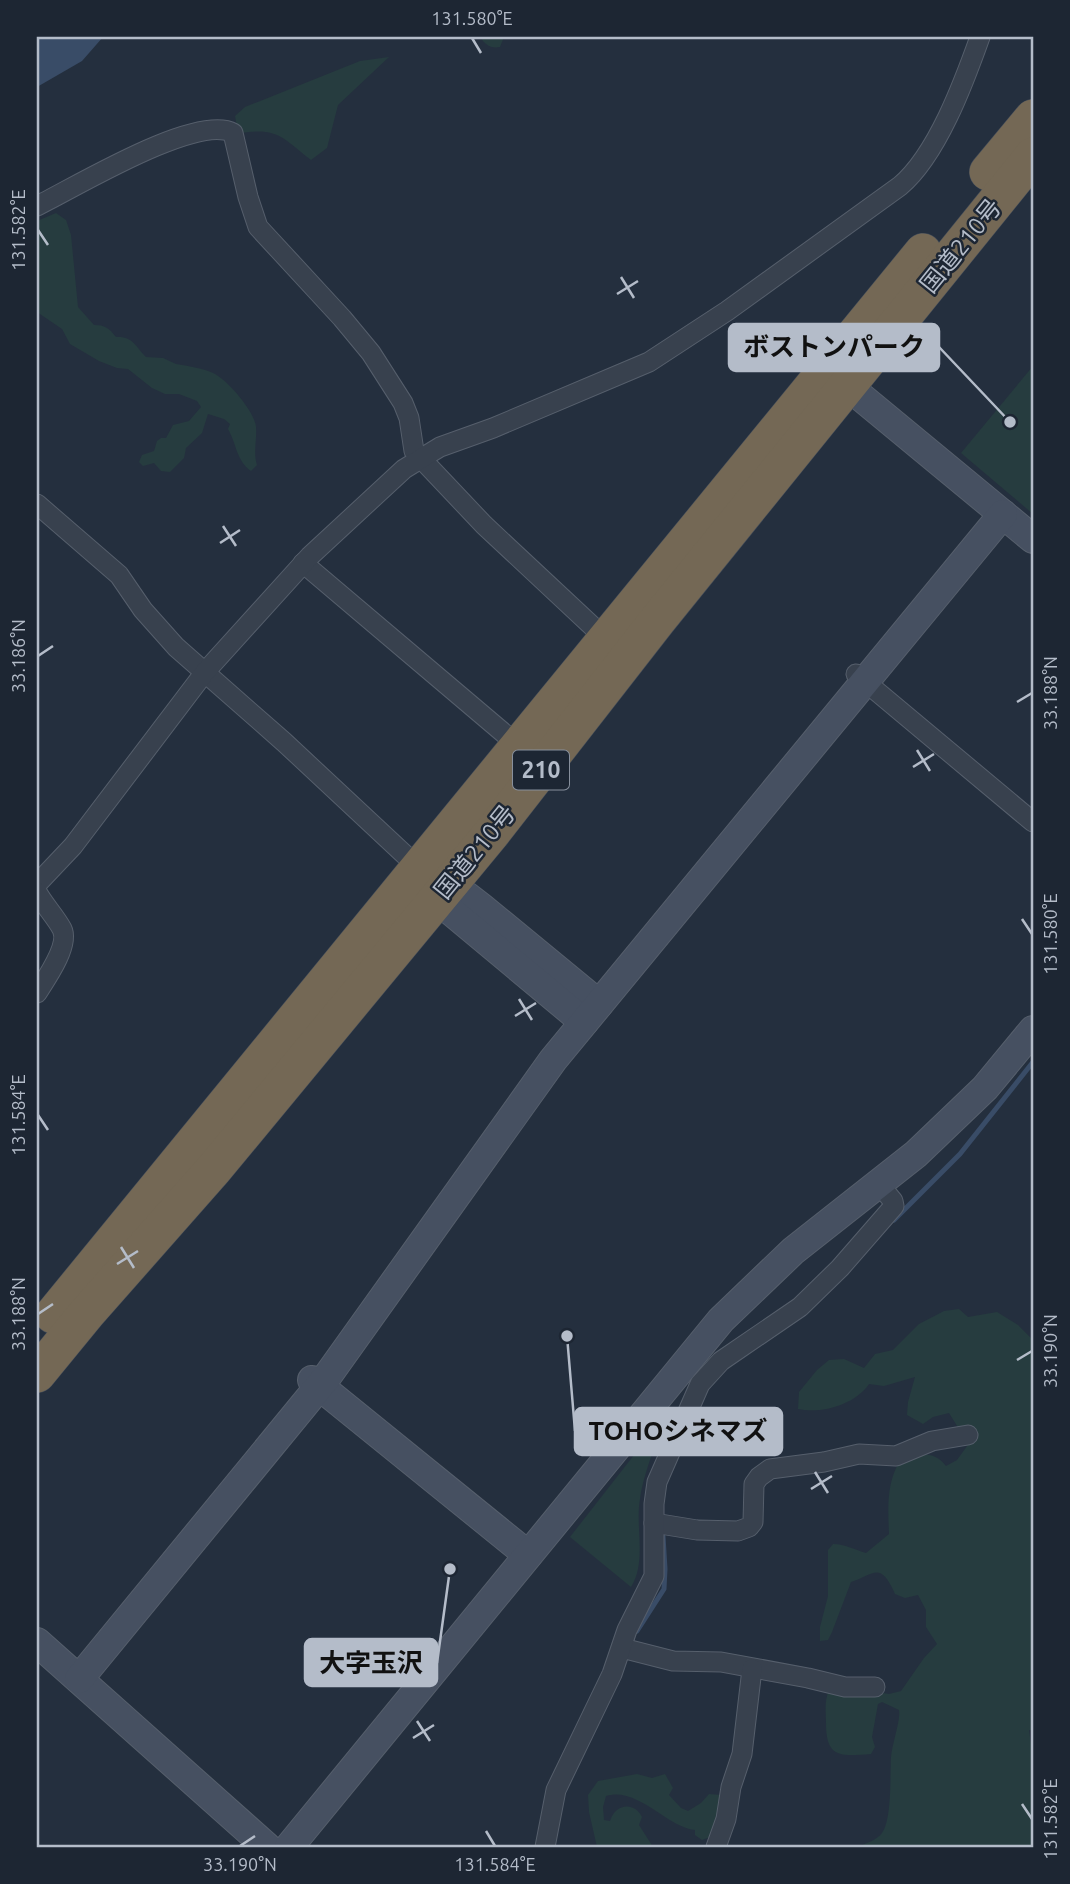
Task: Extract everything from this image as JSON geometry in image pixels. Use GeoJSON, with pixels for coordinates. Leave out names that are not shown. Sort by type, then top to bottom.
{"type":"FeatureCollection","features":[{"type":"Feature","properties":{"kind":"highway","name":"国道210号"},"geometry":{"type":"LineString","coordinates":[[37,1374],[214,1169],[436,883],[838,377],[1033,118]]}},
{"type":"Feature","properties":{"kind":"highway","name":"国道210号"},"geometry":{"type":"LineString","coordinates":[[37,1335],[436,883],[519,746],[607,639],[1033,156]]}},
{"type":"Feature","properties":{"kind":"street"},"geometry":{"type":"LineString","coordinates":[[37,884],[73,846],[205,672],[303,563],[373,495],[420,457],[656,358],[727,311],[900,186],[917,168],[935,141],[980,37]]}},
{"type":"Feature","properties":{"kind":"street"},"geometry":{"type":"LineString","coordinates":[[37,206],[169,140],[192,132],[225,130],[233,133],[258,227],[371,353],[403,403],[409,418],[413,446],[420,457],[478,520],[607,639]]}},
{"type":"Feature","properties":{"kind":"street"},"geometry":{"type":"LineString","coordinates":[[838,377],[1033,539]]}},
{"type":"Feature","properties":{"kind":"street"},"geometry":{"type":"LineString","coordinates":[[37,504],[119,575],[151,619],[176,647],[436,883],[587,1009]]}},
{"type":"Feature","properties":{"kind":"street"},"geometry":{"type":"LineString","coordinates":[[76,1676],[316,1382],[370,1303],[587,1009],[997,510]]}},
{"type":"Feature","properties":{"kind":"street"},"geometry":{"type":"LineString","coordinates":[[303,563],[519,746]]}},
{"type":"Feature","properties":{"kind":"street"},"geometry":{"type":"LineString","coordinates":[[860,677],[1033,822]]}},
{"type":"Feature","properties":{"kind":"street"},"geometry":{"type":"LineString","coordinates":[[37,892],[64,935],[59,955],[37,993]]}},
{"type":"Feature","properties":{"kind":"street"},"geometry":{"type":"LineString","coordinates":[[289,1847],[708,1336],[752,1288],[807,1239],[916,1154],[985,1088],[1033,1030]]}},
{"type":"Feature","properties":{"kind":"street"},"geometry":{"type":"LineString","coordinates":[[545,1847],[556,1790],[612,1674],[627,1630],[654,1576],[654,1504],[657,1482],[700,1384],[708,1372],[721,1361],[800,1307],[840,1268],[893,1209],[893,1201],[879,1184]]}},
{"type":"Feature","properties":{"kind":"street"},"geometry":{"type":"LineString","coordinates":[[316,1382],[528,1555]]}},
{"type":"Feature","properties":{"kind":"street"},"geometry":{"type":"LineString","coordinates":[[648,1408],[678,1433]]}},
{"type":"Feature","properties":{"kind":"street"},"geometry":{"type":"LineString","coordinates":[[654,1523],[697,1530],[738,1531],[752,1522],[754,1484],[770,1469],[859,1454],[895,1456],[943,1437],[968,1435]]}},
{"type":"Feature","properties":{"kind":"street"},"geometry":{"type":"LineString","coordinates":[[37,1642],[267,1847]]}},
{"type":"Feature","properties":{"kind":"street"},"geometry":{"type":"LineString","coordinates":[[622,1648],[673,1661],[721,1662],[808,1678],[845,1688],[875,1687]]}},
{"type":"Feature","properties":{"kind":"street"},"geometry":{"type":"LineString","coordinates":[[716,1847],[742,1755],[752,1668]]}},
{"type":"Feature","properties":{"kind":"green space"},"geometry":{"type":"Polygon","coordinates":[[[480,37],[504,37],[500,47],[493,47],[480,37]]]}},
{"type":"Feature","properties":{"kind":"green space"},"geometry":{"type":"Polygon","coordinates":[[[389,57],[338,105],[327,148],[311,160],[279,136],[263,132],[240,133],[237,127],[235,116],[245,107],[360,61],[389,57]]]}},
{"type":"Feature","properties":{"kind":"green space"},"geometry":{"type":"Polygon","coordinates":[[[56,213],[66,220],[71,235],[78,307],[94,325],[106,328],[116,337],[130,340],[146,357],[163,358],[219,376],[246,405],[254,421],[257,465],[251,471],[240,457],[228,429],[230,424],[208,414],[202,433],[186,448],[184,458],[170,472],[161,471],[154,463],[143,466],[139,462],[142,455],[154,451],[157,441],[166,438],[173,425],[189,421],[201,407],[197,401],[179,394],[165,394],[152,388],[128,369],[99,361],[70,344],[62,329],[37,312],[37,221],[56,213]]]}},
{"type":"Feature","properties":{"kind":"green space"},"geometry":{"type":"Polygon","coordinates":[[[1033,366],[1033,514],[961,453],[1033,366]]]}},
{"type":"Feature","properties":{"kind":"green space"},"geometry":{"type":"Polygon","coordinates":[[[959,1309],[968,1317],[997,1312],[1018,1325],[1033,1340],[1033,1731],[1029,1730],[1033,1757],[1033,1847],[859,1847],[877,1838],[885,1827],[889,1808],[891,1757],[899,1710],[882,1702],[878,1704],[872,1737],[875,1747],[871,1754],[837,1753],[832,1749],[827,1735],[826,1699],[829,1690],[864,1690],[889,1694],[901,1691],[937,1644],[926,1627],[926,1610],[918,1595],[905,1598],[895,1594],[881,1573],[851,1582],[828,1640],[820,1641],[820,1627],[828,1596],[828,1550],[833,1544],[837,1544],[866,1553],[889,1534],[890,1486],[901,1459],[931,1455],[946,1466],[957,1460],[975,1435],[959,1429],[949,1413],[933,1417],[923,1424],[907,1415],[915,1377],[884,1386],[869,1384],[855,1397],[827,1409],[798,1409],[799,1392],[829,1360],[844,1359],[864,1368],[875,1354],[893,1350],[919,1324],[944,1311],[959,1309]]]}},
{"type":"Feature","properties":{"kind":"green space"},"geometry":{"type":"Polygon","coordinates":[[[645,1441],[652,1446],[653,1451],[641,1493],[640,1556],[631,1587],[570,1537],[645,1441]]]}},
{"type":"Feature","properties":{"kind":"green space"},"geometry":{"type":"Polygon","coordinates":[[[637,1774],[652,1778],[665,1774],[673,1788],[669,1795],[681,1808],[688,1811],[709,1794],[722,1795],[713,1836],[702,1840],[695,1835],[695,1830],[618,1794],[606,1796],[604,1820],[610,1821],[620,1808],[634,1808],[642,1817],[639,1825],[653,1847],[597,1847],[588,1795],[598,1781],[637,1774]]]}},
{"type":"Feature","properties":{"kind":"water"},"geometry":{"type":"Polygon","coordinates":[[[37,37],[103,37],[82,61],[37,87],[37,37]]]}},
{"type":"Feature","properties":{"kind":"waterway"},"geometry":{"type":"LineString","coordinates":[[894,1220],[960,1154],[1033,1062]]}},
{"type":"Feature","properties":{"kind":"waterway"},"geometry":{"type":"LineString","coordinates":[[688,1434],[699,1408]]}},
{"type":"Feature","properties":{"kind":"waterway"},"geometry":{"type":"LineString","coordinates":[[637,1631],[664,1589],[663,1536]]}},
{"type":"Feature","properties":{"kind":"place","name":"ボストンパーク"},"geometry":{"type":"Point","coordinates":[1010,422]}},
{"type":"Feature","properties":{"kind":"place","name":"TOHOシネマズ"},"geometry":{"type":"Point","coordinates":[567,1336]}},
{"type":"Feature","properties":{"kind":"place","name":"大字玉沢"},"geometry":{"type":"Point","coordinates":[450,1569]}}]}
